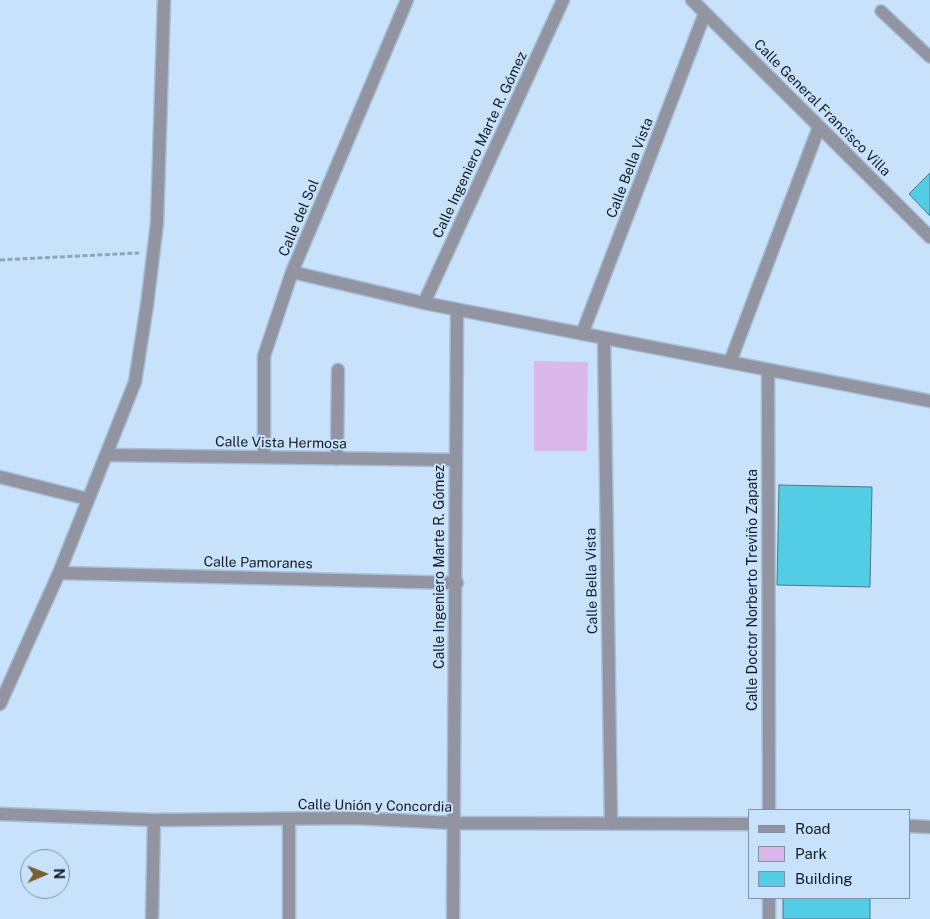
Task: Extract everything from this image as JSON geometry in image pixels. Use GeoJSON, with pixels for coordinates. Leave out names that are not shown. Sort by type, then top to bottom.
{"type":"FeatureCollection","features":[{"type":"Feature","properties":{"kind":"street"},"geometry":{"type":"LineString","coordinates":[[0,704],[59,573],[135,382],[156,223],[164,0]]}},
{"type":"Feature","properties":{"kind":"street","name":"Calle del Sol"},"geometry":{"type":"LineString","coordinates":[[264,457],[264,356],[292,272],[407,0]]}},
{"type":"Feature","properties":{"kind":"street","name":"Calle Ingeniero Marte R. Gómez"},"geometry":{"type":"LineString","coordinates":[[424,303],[563,0]]}},
{"type":"Feature","properties":{"kind":"street","name":"Calle General Francisco Villa"},"geometry":{"type":"LineString","coordinates":[[692,0],[930,237]]}},
{"type":"Feature","properties":{"kind":"street","name":"Calle Bella Vista"},"geometry":{"type":"LineString","coordinates":[[582,334],[706,13]]}},
{"type":"Feature","properties":{"kind":"street"},"geometry":{"type":"LineString","coordinates":[[730,362],[819,126]]}},
{"type":"Feature","properties":{"kind":"street"},"geometry":{"type":"LineString","coordinates":[[292,272],[457,310],[930,401]]}},
{"type":"Feature","properties":{"kind":"street","name":"Calle Ingeniero Marte R. Gómez"},"geometry":{"type":"LineString","coordinates":[[453,919],[457,583],[454,460],[457,310]]}},
{"type":"Feature","properties":{"kind":"street","name":"Calle Bella Vista"},"geometry":{"type":"LineString","coordinates":[[604,338],[611,824]]}},
{"type":"Feature","properties":{"kind":"street"},"geometry":{"type":"LineString","coordinates":[[337,459],[338,370]]}},
{"type":"Feature","properties":{"kind":"street","name":"Calle Doctor Norberto Treviño Zapata"},"geometry":{"type":"LineString","coordinates":[[768,370],[769,809]]}},
{"type":"Feature","properties":{"kind":"street","name":"Calle Vista Hermosa"},"geometry":{"type":"LineString","coordinates":[[107,454],[454,460]]}},
{"type":"Feature","properties":{"kind":"street"},"geometry":{"type":"LineString","coordinates":[[0,477],[88,499]]}},
{"type":"Feature","properties":{"kind":"street","name":"Calle Pamoranes"},"geometry":{"type":"LineString","coordinates":[[59,573],[457,583]]}},
{"type":"Feature","properties":{"kind":"street","name":"Calle Unión y Concordia"},"geometry":{"type":"LineString","coordinates":[[0,814],[154,820],[354,818],[453,823],[748,824]]}},
{"type":"Feature","properties":{"kind":"street"},"geometry":{"type":"LineString","coordinates":[[152,919],[154,820]]}},
{"type":"Feature","properties":{"kind":"street"},"geometry":{"type":"LineString","coordinates":[[289,820],[289,919]]}},
{"type":"Feature","properties":{"kind":"street"},"geometry":{"type":"LineString","coordinates":[[910,826],[930,827]]}},
{"type":"Feature","properties":{"kind":"street"},"geometry":{"type":"LineString","coordinates":[[768,899],[768,919]]}},
{"type":"Feature","properties":{"kind":"lane"},"geometry":{"type":"LineString","coordinates":[[881,11],[930,57]]}},
{"type":"Feature","properties":{"kind":"path"},"geometry":{"type":"LineString","coordinates":[[0,260],[153,252]]}},
{"type":"Feature","properties":{"kind":"green space"},"geometry":{"type":"Polygon","coordinates":[[[534,361],[588,362],[587,451],[534,451],[534,361]]]}},
{"type":"Feature","properties":{"kind":"building"},"geometry":{"type":"Polygon","coordinates":[[[930,173],[930,216],[909,194],[930,173]]]}},
{"type":"Feature","properties":{"kind":"building"},"geometry":{"type":"Polygon","coordinates":[[[779,485],[872,487],[870,587],[777,585],[779,485]]]}},
{"type":"Feature","properties":{"kind":"building"},"geometry":{"type":"Polygon","coordinates":[[[783,899],[870,899],[870,919],[783,919],[783,899]]]}}]}
